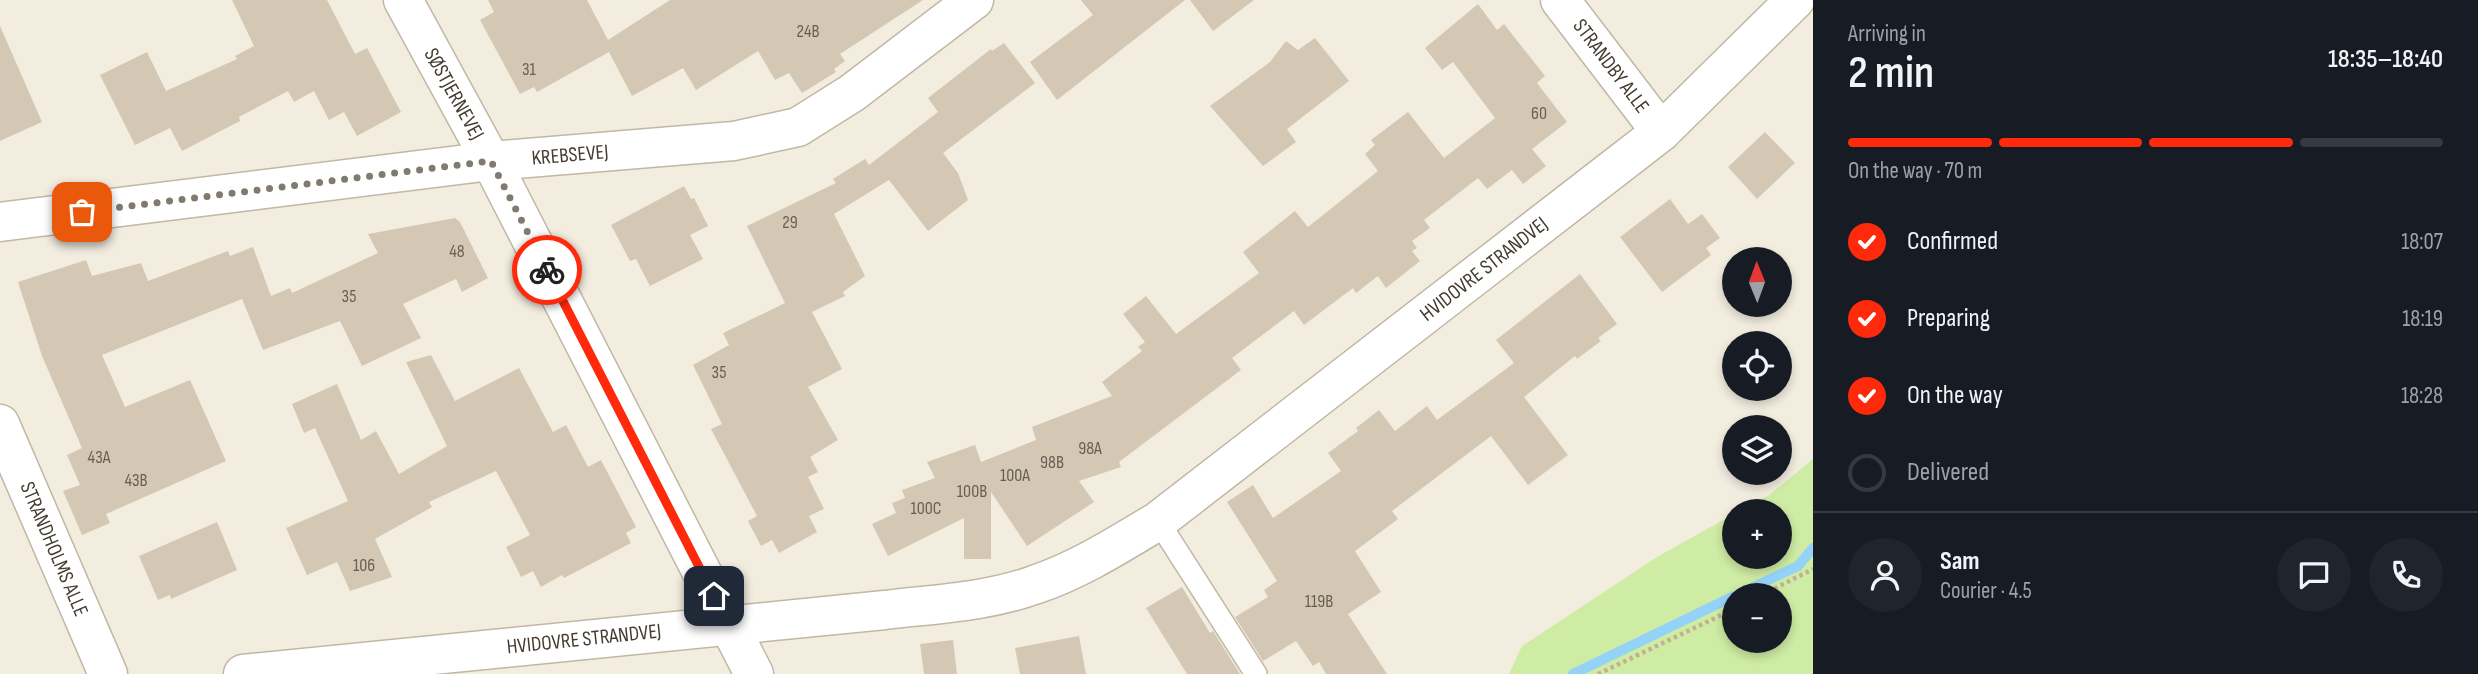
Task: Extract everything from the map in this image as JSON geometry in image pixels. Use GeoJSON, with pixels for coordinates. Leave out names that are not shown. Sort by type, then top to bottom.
{"type":"FeatureCollection","features":[{"type":"Feature","properties":{"kind":"street","name":"SØSTJERNEVEJ"},"geometry":{"type":"LineString","coordinates":[[403,0],[491,161],[754,674]]}},
{"type":"Feature","properties":{"kind":"street","name":"KREBSEVEJ"},"geometry":{"type":"LineString","coordinates":[[0,222],[491,161],[734,141],[798,127],[852,93],[974,0]]}},
{"type":"Feature","properties":{"kind":"street","name":"STRANDBY ALLE"},"geometry":{"type":"LineString","coordinates":[[1560,0],[1661,132]]}},
{"type":"Feature","properties":{"kind":"street","name":"HVIDOVRE STRANDVEJ"},"geometry":{"type":"LineString","coordinates":[[243,674],[885,610],[982,597],[1031,587],[1093,560],[1158,521],[1661,132],[1795,0]]}},
{"type":"Feature","properties":{"kind":"street","name":"STRANDHOLMS ALLE"},"geometry":{"type":"LineString","coordinates":[[0,424],[108,674]]}},
{"type":"Feature","properties":{"kind":"lane"},"geometry":{"type":"LineString","coordinates":[[1158,521],[1256,674]]}},
{"type":"Feature","properties":{"kind":"path"},"geometry":{"type":"LineString","coordinates":[[1786,583],[1813,569]]}},
{"type":"Feature","properties":{"kind":"path"},"geometry":{"type":"LineString","coordinates":[[1598,674],[1722,615]]}},
{"type":"Feature","properties":{"kind":"green space"},"geometry":{"type":"Polygon","coordinates":[[[1813,459],[1813,674],[1509,674],[1522,646],[1657,557],[1722,521],[1722,569],[1792,569],[1792,499],[1762,499],[1781,485],[1792,485],[1792,476],[1813,459]]]}},
{"type":"Feature","properties":{"kind":"building"},"geometry":{"type":"Polygon","coordinates":[[[232,0],[327,0],[355,54],[367,48],[401,112],[357,136],[344,112],[329,120],[314,91],[294,102],[288,91],[239,117],[240,121],[182,151],[170,128],[135,145],[100,75],[147,52],[166,91],[237,59],[235,56],[254,46],[232,0]]]}},
{"type":"Feature","properties":{"kind":"building"},"geometry":{"type":"Polygon","coordinates":[[[488,0],[587,0],[608,40],[670,0],[923,0],[840,54],[845,61],[834,69],[836,72],[802,93],[789,73],[775,80],[758,51],[696,90],[683,68],[632,96],[609,52],[537,92],[534,87],[520,94],[480,20],[494,12],[488,0]]]}},
{"type":"Feature","properties":{"kind":"building"},"geometry":{"type":"Polygon","coordinates":[[[1081,0],[1185,0],[1057,100],[1030,62],[1093,15],[1081,0]]]}},
{"type":"Feature","properties":{"kind":"building"},"geometry":{"type":"Polygon","coordinates":[[[1190,0],[1254,0],[1213,31],[1190,0]]]}},
{"type":"Feature","properties":{"kind":"building"},"geometry":{"type":"Polygon","coordinates":[[[1478,4],[1497,30],[1504,24],[1545,76],[1537,83],[1567,122],[1532,149],[1546,166],[1523,184],[1512,170],[1487,189],[1478,178],[1424,220],[1430,228],[1412,241],[1417,248],[1412,251],[1420,261],[1386,288],[1378,276],[1356,293],[1353,288],[1304,325],[1294,311],[1232,358],[1241,370],[1119,462],[1121,467],[1079,481],[1094,502],[1027,546],[991,492],[991,559],[964,559],[964,518],[888,556],[872,524],[896,513],[892,503],[905,498],[902,490],[935,478],[927,462],[975,445],[981,462],[1036,440],[1032,427],[1112,396],[1102,382],[1142,351],[1138,347],[1145,342],[1123,314],[1146,296],[1176,334],[1259,273],[1243,252],[1295,211],[1308,227],[1378,171],[1365,154],[1375,145],[1371,140],[1408,112],[1444,158],[1495,118],[1453,62],[1442,70],[1425,48],[1478,4]]]}},
{"type":"Feature","properties":{"kind":"building"},"geometry":{"type":"Polygon","coordinates":[[[0,26],[42,122],[0,141],[0,26]]]}},
{"type":"Feature","properties":{"kind":"building"},"geometry":{"type":"Polygon","coordinates":[[[1315,38],[1349,81],[1287,129],[1296,142],[1263,166],[1210,106],[1270,62],[1286,41],[1298,50],[1315,38]]]}},
{"type":"Feature","properties":{"kind":"building"},"geometry":{"type":"Polygon","coordinates":[[[1004,43],[1035,83],[943,153],[958,173],[968,200],[928,231],[889,180],[834,214],[865,276],[843,292],[845,296],[812,312],[842,369],[808,387],[838,440],[810,457],[818,472],[808,477],[824,509],[809,516],[817,532],[779,553],[772,540],[761,546],[748,521],[757,516],[711,429],[722,424],[693,365],[729,345],[723,333],[785,303],[747,226],[836,183],[833,179],[865,159],[869,165],[938,112],[928,98],[991,49],[992,51],[1004,43]]]}},
{"type":"Feature","properties":{"kind":"building"},"geometry":{"type":"Polygon","coordinates":[[[1765,132],[1795,163],[1757,199],[1728,167],[1765,132]]]}},
{"type":"Feature","properties":{"kind":"building"},"geometry":{"type":"Polygon","coordinates":[[[684,186],[691,199],[694,198],[708,226],[690,235],[703,259],[650,286],[636,259],[630,261],[611,225],[684,186]]]}},
{"type":"Feature","properties":{"kind":"building"},"geometry":{"type":"Polygon","coordinates":[[[1670,199],[1688,224],[1702,214],[1720,238],[1706,248],[1711,255],[1662,292],[1620,237],[1670,199]]]}},
{"type":"Feature","properties":{"kind":"building"},"geometry":{"type":"Polygon","coordinates":[[[455,218],[460,222],[488,278],[462,292],[456,279],[403,304],[421,338],[362,366],[340,321],[263,350],[242,299],[102,355],[125,407],[190,380],[226,461],[106,514],[110,523],[82,535],[63,491],[80,485],[67,455],[82,448],[42,356],[18,282],[86,260],[92,276],[141,263],[148,281],[228,251],[230,256],[253,247],[271,296],[290,288],[292,293],[378,253],[368,234],[455,218]]]}},
{"type":"Feature","properties":{"kind":"building"},"geometry":{"type":"Polygon","coordinates":[[[1580,274],[1617,324],[1598,338],[1601,341],[1577,359],[1575,356],[1524,397],[1568,455],[1528,485],[1491,436],[1392,511],[1398,519],[1355,551],[1381,592],[1348,614],[1387,674],[1326,674],[1319,662],[1313,666],[1296,641],[1263,661],[1235,617],[1268,597],[1264,590],[1277,581],[1227,502],[1253,485],[1273,518],[1341,471],[1328,453],[1358,431],[1356,428],[1379,410],[1395,431],[1427,406],[1437,420],[1514,363],[1496,340],[1580,274]]]}},
{"type":"Feature","properties":{"kind":"building"},"geometry":{"type":"Polygon","coordinates":[[[431,355],[455,401],[519,368],[553,432],[566,425],[588,467],[601,460],[636,527],[626,533],[631,543],[541,587],[533,571],[521,577],[506,547],[530,535],[496,471],[429,502],[432,507],[375,539],[392,577],[350,591],[337,562],[307,575],[286,528],[348,501],[315,428],[304,433],[292,404],[337,384],[361,440],[376,431],[399,474],[447,446],[406,362],[431,355]]]}},
{"type":"Feature","properties":{"kind":"building"},"geometry":{"type":"Polygon","coordinates":[[[217,522],[237,570],[171,599],[170,595],[158,600],[139,556],[217,522]]]}},
{"type":"Feature","properties":{"kind":"building"},"geometry":{"type":"Polygon","coordinates":[[[1182,587],[1210,633],[1213,631],[1240,674],[1187,674],[1146,608],[1182,587]]]}},
{"type":"Feature","properties":{"kind":"building"},"geometry":{"type":"Polygon","coordinates":[[[1079,636],[1086,674],[1020,674],[1015,648],[1079,636]]]}},
{"type":"Feature","properties":{"kind":"building"},"geometry":{"type":"Polygon","coordinates":[[[953,640],[957,674],[924,674],[920,644],[953,640]]]}},
{"type":"Feature","properties":{"kind":"waterway"},"geometry":{"type":"LineString","coordinates":[[1762,583],[1798,566],[1813,548]]}},
{"type":"Feature","properties":{"kind":"waterway"},"geometry":{"type":"LineString","coordinates":[[1573,674],[1722,602]]}},
{"type":"Feature","properties":{"kind":"way so far"},"geometry":{"type":"LineString","coordinates":[[82,212],[491,161],[547,270]]}},
{"type":"Feature","properties":{"kind":"route"},"geometry":{"type":"LineString","coordinates":[[547,270],[714,596]]}}]}
